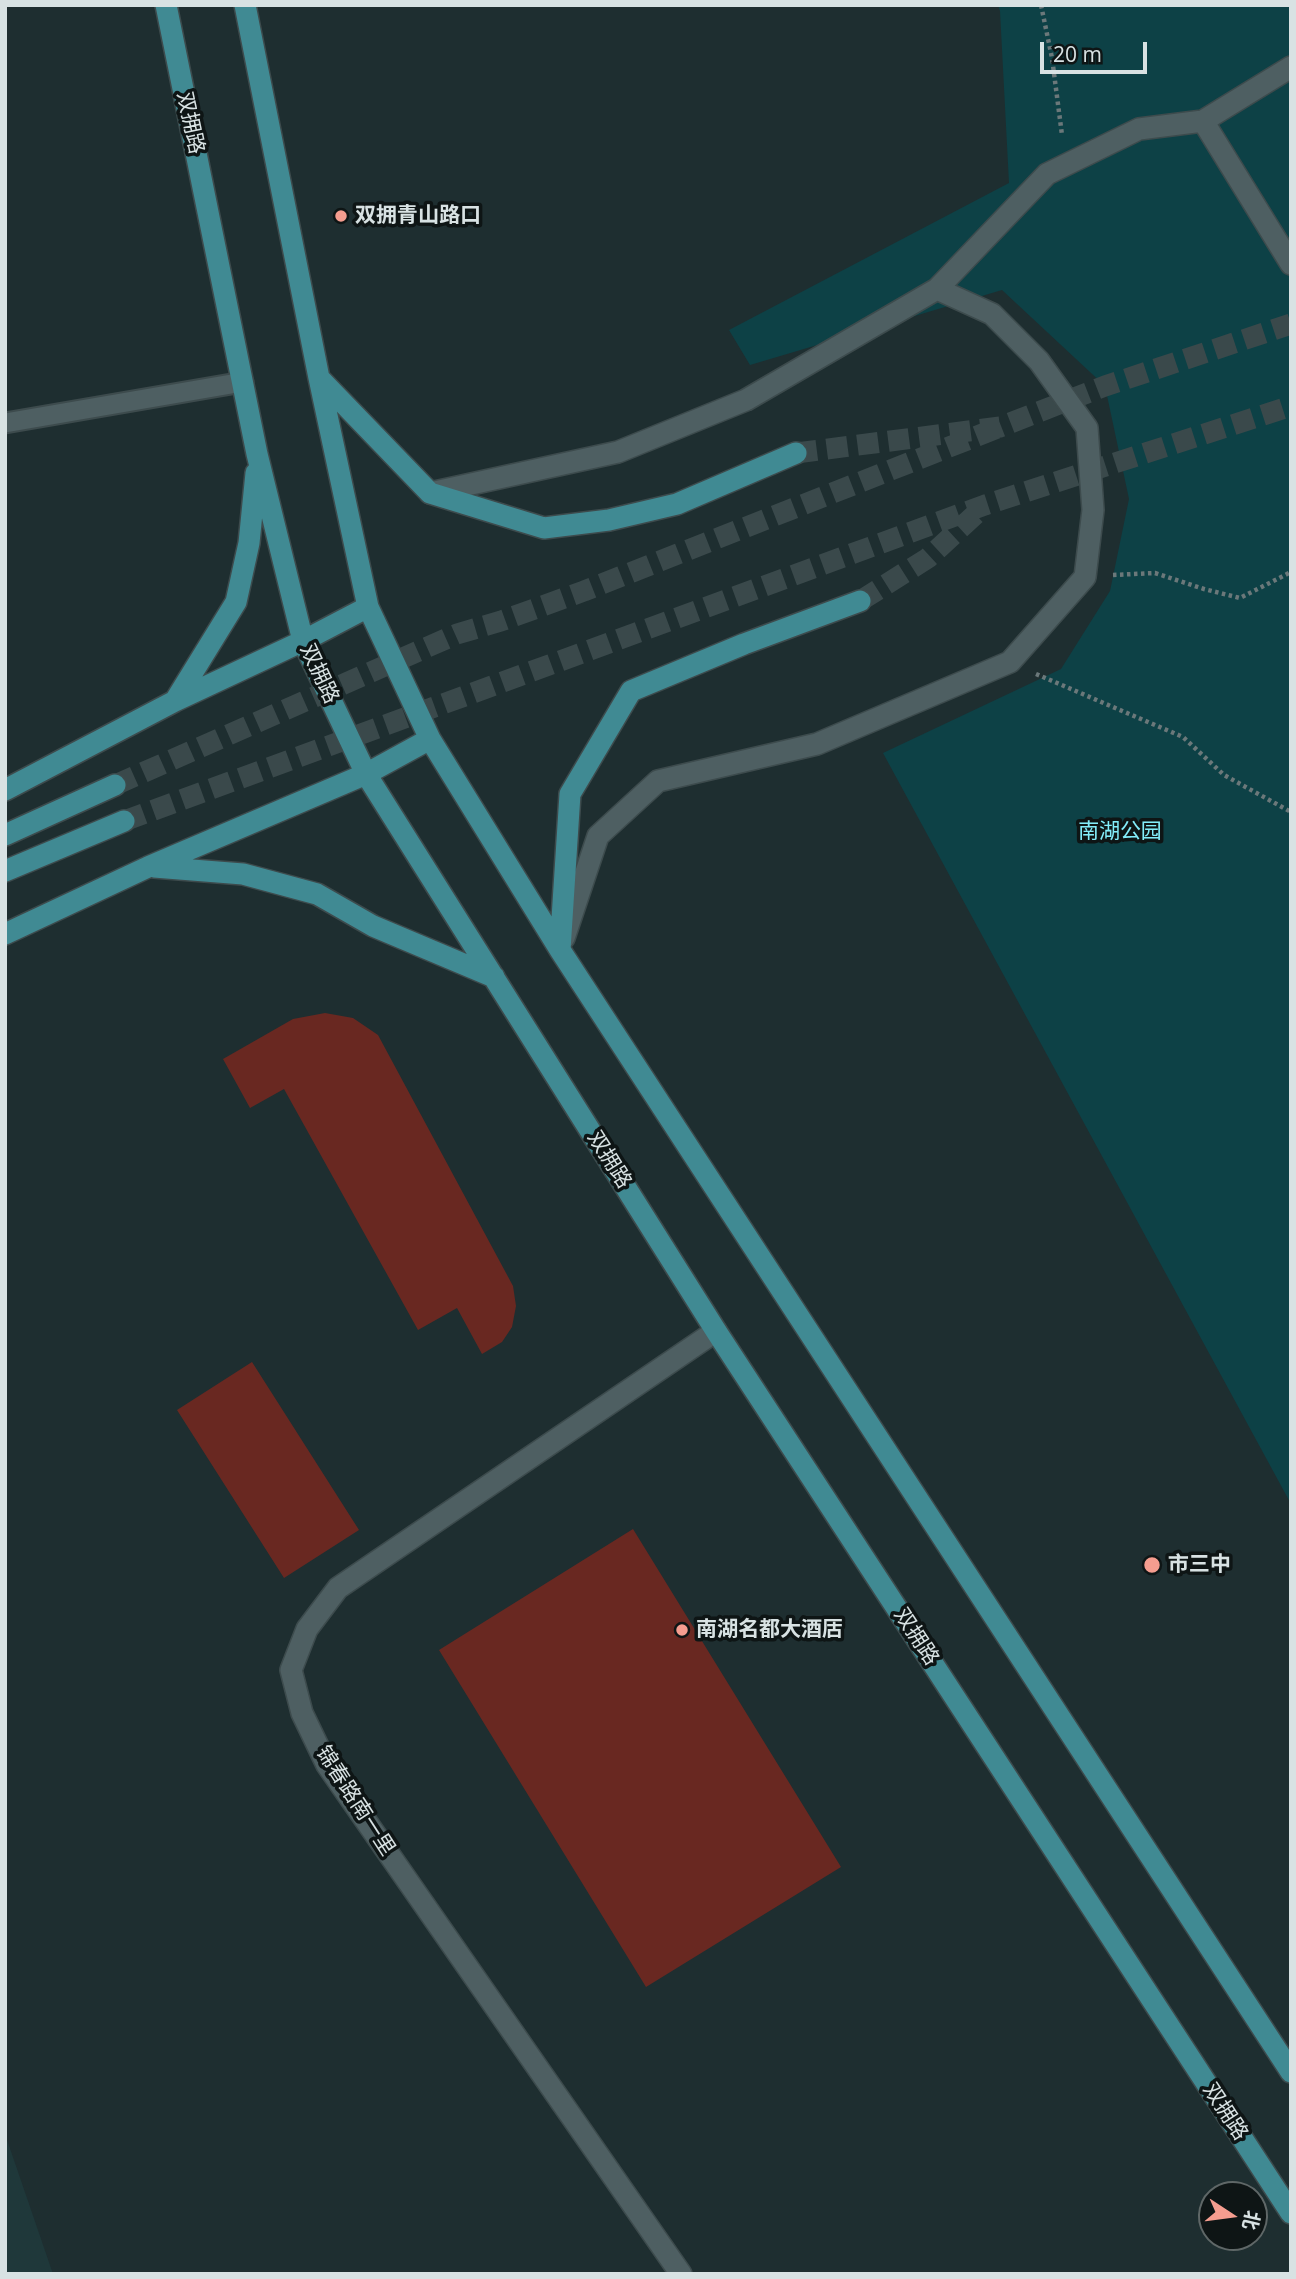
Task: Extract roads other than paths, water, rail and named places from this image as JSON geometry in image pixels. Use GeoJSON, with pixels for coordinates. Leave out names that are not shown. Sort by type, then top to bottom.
{"type":"FeatureCollection","features":[{"type":"Feature","properties":{"kind":"main road","name":"双拥路"},"geometry":{"type":"LineString","coordinates":[[166,5],[257,454],[303,641],[366,774],[716,1331],[1291,2213]]}},
{"type":"Feature","properties":{"kind":"main road"},"geometry":{"type":"LineString","coordinates":[[245,5],[318,378],[368,607],[430,740],[560,950],[1291,2071]]}},
{"type":"Feature","properties":{"kind":"main road"},"geometry":{"type":"LineString","coordinates":[[318,378],[430,493],[544,528],[609,520],[677,504],[796,453]]}},
{"type":"Feature","properties":{"kind":"main road"},"geometry":{"type":"LineString","coordinates":[[175,701],[236,602],[249,543],[257,454]]}},
{"type":"Feature","properties":{"kind":"main road"},"geometry":{"type":"LineString","coordinates":[[560,950],[570,794],[631,691],[744,644],[860,601]]}},
{"type":"Feature","properties":{"kind":"main road"},"geometry":{"type":"LineString","coordinates":[[5,790],[175,701],[303,641],[368,607]]}},
{"type":"Feature","properties":{"kind":"main road"},"geometry":{"type":"LineString","coordinates":[[5,934],[148,867],[366,774],[430,740]]}},
{"type":"Feature","properties":{"kind":"main road"},"geometry":{"type":"LineString","coordinates":[[5,835],[115,785]]}},
{"type":"Feature","properties":{"kind":"main road"},"geometry":{"type":"LineString","coordinates":[[5,871],[124,821]]}},
{"type":"Feature","properties":{"kind":"main road"},"geometry":{"type":"LineString","coordinates":[[148,867],[243,874],[317,894],[373,926],[494,977]]}},
{"type":"Feature","properties":{"kind":"street"},"geometry":{"type":"LineString","coordinates":[[430,493],[618,452],[746,400],[937,289],[1047,174],[1139,129],[1203,121],[1291,67]]}},
{"type":"Feature","properties":{"kind":"street"},"geometry":{"type":"LineString","coordinates":[[1203,121],[1291,264]]}},
{"type":"Feature","properties":{"kind":"street"},"geometry":{"type":"LineString","coordinates":[[560,950],[598,836],[658,781],[817,744],[1010,662],[1085,577],[1093,510],[1087,428],[1039,361],[992,314],[937,289]]}},
{"type":"Feature","properties":{"kind":"street","name":"锦春路南一里"},"geometry":{"type":"LineString","coordinates":[[681,2274],[327,1765],[302,1713],[291,1670],[307,1629],[338,1588],[716,1331]]}},
{"type":"Feature","properties":{"kind":"lane"},"geometry":{"type":"LineString","coordinates":[[5,423],[243,382]]}},
{"type":"Feature","properties":{"kind":"tunnel"},"geometry":{"type":"LineString","coordinates":[[796,453],[1000,427],[1105,386],[1291,324]]}},
{"type":"Feature","properties":{"kind":"tunnel"},"geometry":{"type":"LineString","coordinates":[[124,821],[985,505],[1291,406]]}},
{"type":"Feature","properties":{"kind":"tunnel"},"geometry":{"type":"LineString","coordinates":[[115,785],[457,634],[584,591],[1000,427]]}},
{"type":"Feature","properties":{"kind":"tunnel"},"geometry":{"type":"LineString","coordinates":[[860,601],[928,558],[979,511]]}},
{"type":"Feature","properties":{"kind":"place","name":"双拥青山路口"},"geometry":{"type":"Point","coordinates":[341,216]}},
{"type":"Feature","properties":{"kind":"place","name":"市三中"},"geometry":{"type":"Point","coordinates":[1152,1565]}},
{"type":"Feature","properties":{"kind":"place","name":"南湖名都大酒㕆"},"geometry":{"type":"Point","coordinates":[682,1630]}},
{"type":"Feature","properties":{"kind":"park label","name":"南湖公园"},"geometry":{"type":"Point","coordinates":[1120,832]}}]}
